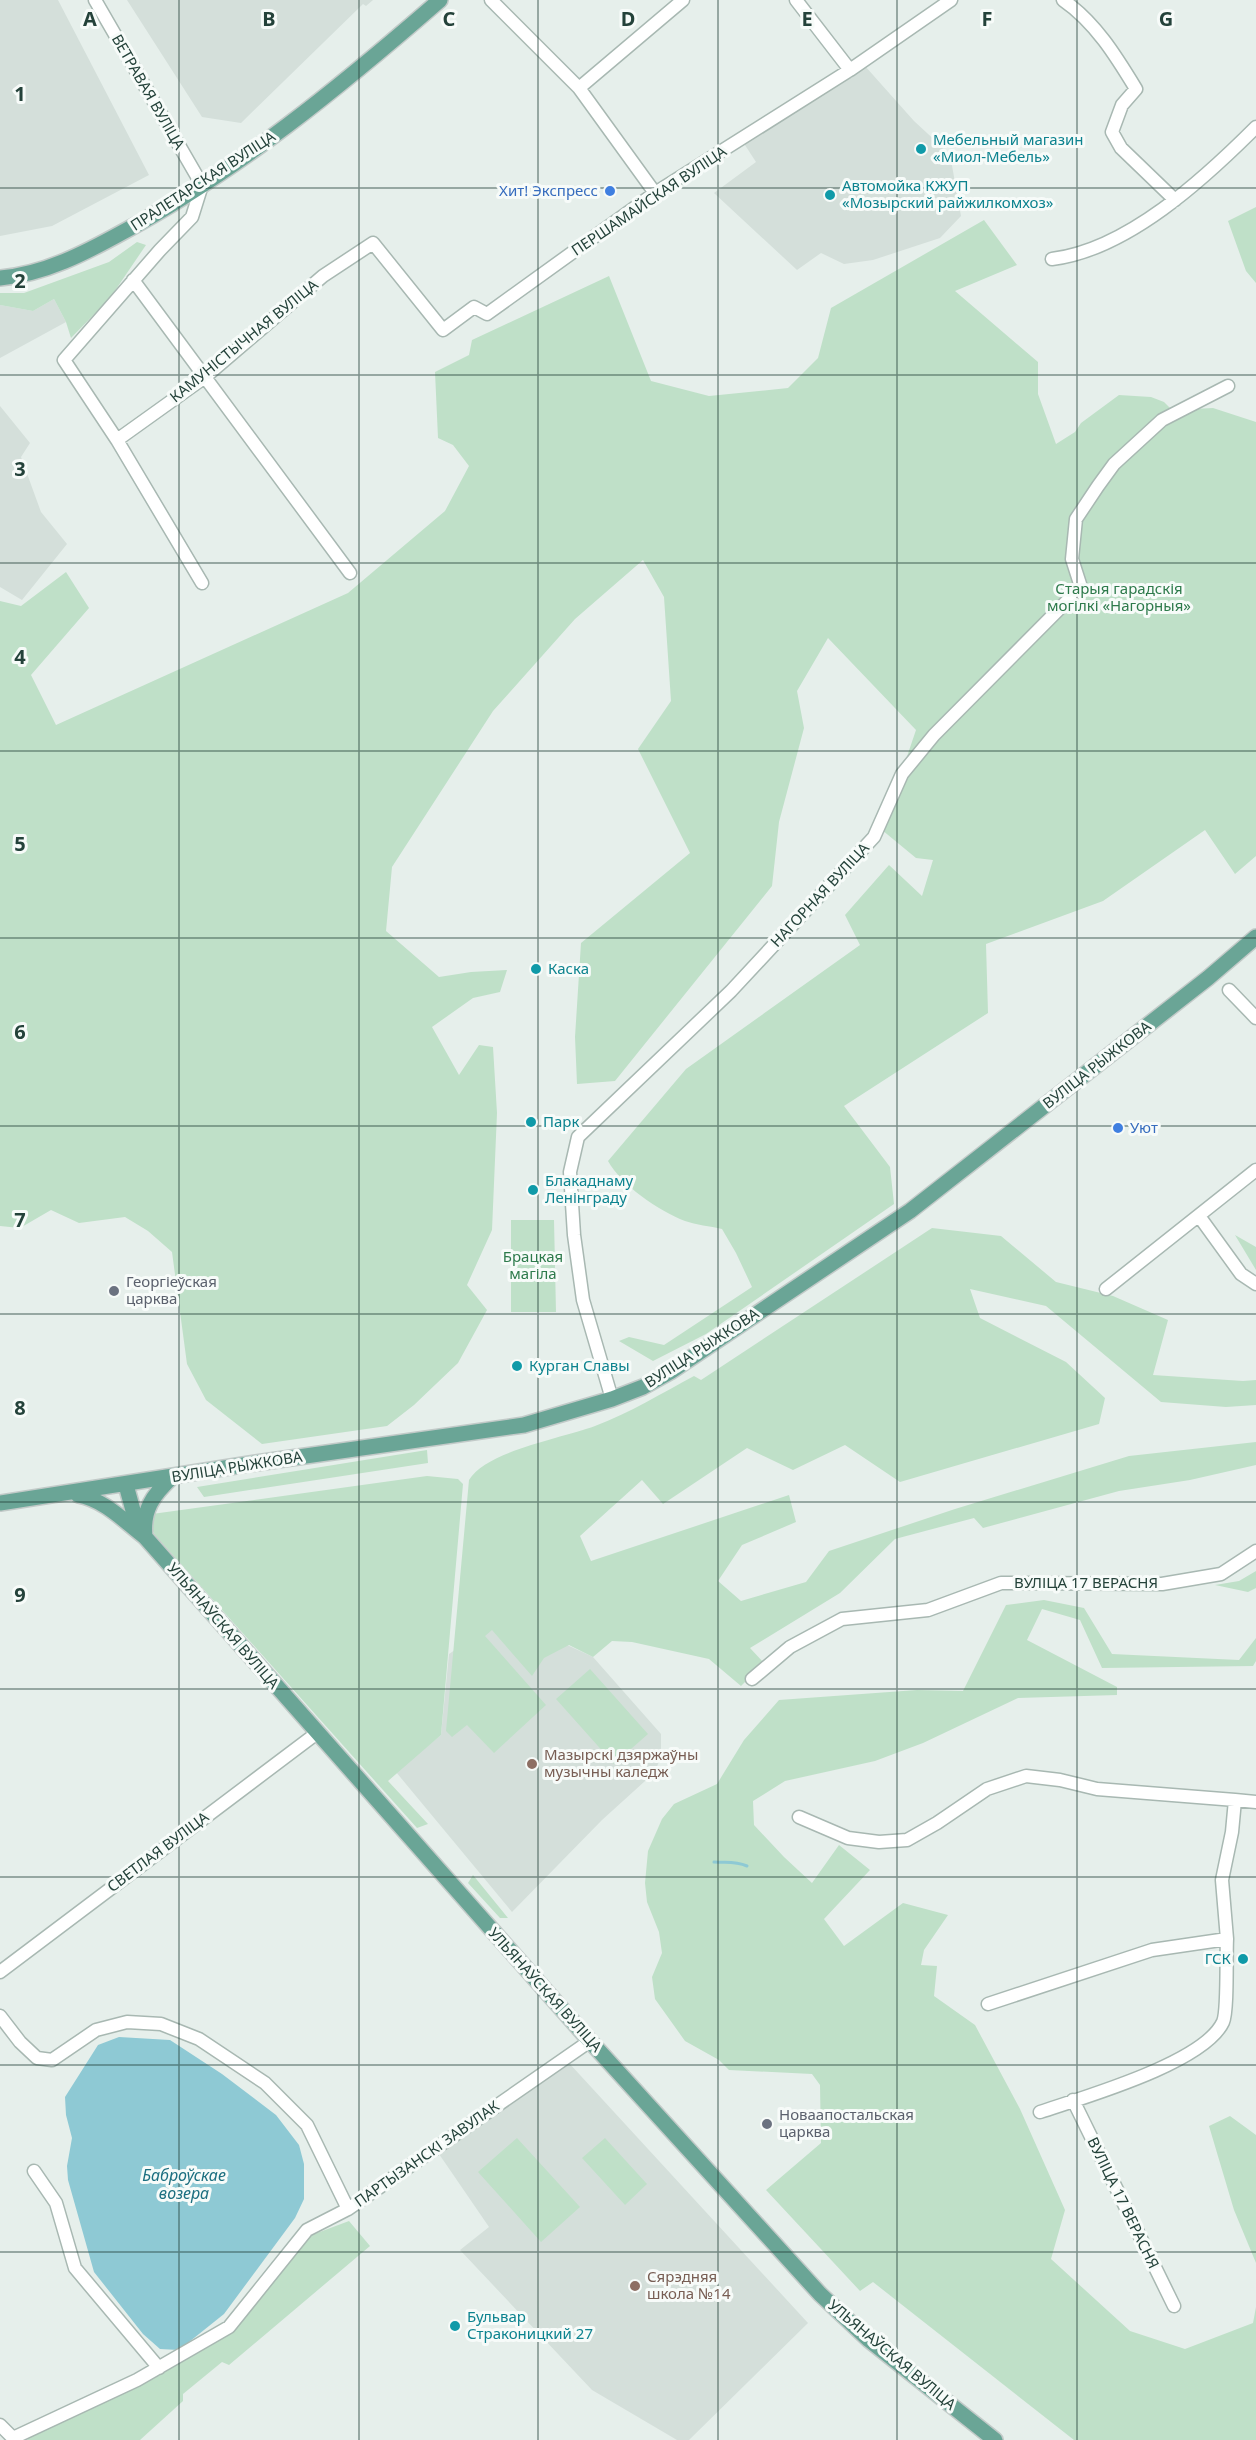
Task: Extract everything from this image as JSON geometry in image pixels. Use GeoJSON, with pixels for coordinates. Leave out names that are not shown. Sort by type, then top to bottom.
{"type":"FeatureCollection","features":[{"type":"Feature","properties":{"kind":"main road","name":"ПРАЛЕТАРСКАЯ ВУЛІЦА"},"geometry":{"type":"LineString","coordinates":[[0,278],[47,268],[88,251],[202,185],[262,146],[374,57],[440,0]]}},
{"type":"Feature","properties":{"kind":"main road","name":"ВУЛІЦА РЫЖКОВА"},"geometry":{"type":"LineString","coordinates":[[0,1503],[524,1425],[612,1400],[643,1387],[670,1372],[910,1211],[1256,938]]}},
{"type":"Feature","properties":{"kind":"main road"},"geometry":{"type":"LineString","coordinates":[[145,1537],[145,1512],[151,1499],[172,1477]]}},
{"type":"Feature","properties":{"kind":"main road"},"geometry":{"type":"LineString","coordinates":[[118,1516],[118,1492],[126,1485],[134,1514],[145,1537]]}},
{"type":"Feature","properties":{"kind":"main road","name":"УЛЬЯНАЎСКАЯ ВУЛІЦА"},"geometry":{"type":"LineString","coordinates":[[70,1494],[96,1500],[145,1537],[590,2041],[827,2301],[869,2340],[995,2440]]}},
{"type":"Feature","properties":{"kind":"street","name":"ВЕТРАВАЯ ВУЛІЦА"},"geometry":{"type":"LineString","coordinates":[[95,0],[202,185]]}},
{"type":"Feature","properties":{"kind":"street"},"geometry":{"type":"LineString","coordinates":[[491,0],[579,88],[655,193]]}},
{"type":"Feature","properties":{"kind":"street"},"geometry":{"type":"LineString","coordinates":[[579,88],[683,0]]}},
{"type":"Feature","properties":{"kind":"street"},"geometry":{"type":"LineString","coordinates":[[796,0],[850,70]]}},
{"type":"Feature","properties":{"kind":"street","name":"ПЕРШАМАЙСКАЯ ВУЛІЦА"},"geometry":{"type":"LineString","coordinates":[[373,243],[443,330],[474,307],[487,314],[655,193],[850,70],[951,0]]}},
{"type":"Feature","properties":{"kind":"street"},"geometry":{"type":"LineString","coordinates":[[1063,0],[1077,10],[1114,53],[1136,89],[1122,105],[1112,132],[1121,148],[1175,200]]}},
{"type":"Feature","properties":{"kind":"street"},"geometry":{"type":"LineString","coordinates":[[1052,259],[1073,256],[1118,238],[1175,200],[1226,158],[1256,127]]}},
{"type":"Feature","properties":{"kind":"street"},"geometry":{"type":"LineString","coordinates":[[202,185],[192,217],[133,280],[64,360],[117,441],[202,583]]}},
{"type":"Feature","properties":{"kind":"street","name":"КАМУНІСТЫЧНАЯ ВУЛІЦА"},"geometry":{"type":"LineString","coordinates":[[117,441],[205,377],[323,276],[373,243]]}},
{"type":"Feature","properties":{"kind":"street"},"geometry":{"type":"LineString","coordinates":[[133,280],[350,573]]}},
{"type":"Feature","properties":{"kind":"street","name":"НАГОРНАЯ ВУЛІЦА"},"geometry":{"type":"LineString","coordinates":[[612,1400],[583,1300],[574,1235],[570,1172],[578,1137],[731,991],[874,837],[902,774],[934,735],[1081,587],[1072,559],[1076,519],[1114,464],[1162,420],[1228,386]]}},
{"type":"Feature","properties":{"kind":"street"},"geometry":{"type":"LineString","coordinates":[[1229,990],[1256,1018]]}},
{"type":"Feature","properties":{"kind":"street"},"geometry":{"type":"LineString","coordinates":[[1106,1289],[1256,1170]]}},
{"type":"Feature","properties":{"kind":"street"},"geometry":{"type":"LineString","coordinates":[[1199,1216],[1240,1274],[1256,1284]]}},
{"type":"Feature","properties":{"kind":"street","name":"ВУЛІЦА 17 ВЕРАСНЯ"},"geometry":{"type":"LineString","coordinates":[[752,1679],[790,1647],[842,1619],[928,1610],[1001,1583],[1162,1584],[1221,1574],[1256,1551]]}},
{"type":"Feature","properties":{"kind":"street","name":"СВЕТЛАЯ ВУЛІЦА"},"geometry":{"type":"LineString","coordinates":[[0,1972],[317,1733]]}},
{"type":"Feature","properties":{"kind":"street"},"geometry":{"type":"LineString","coordinates":[[799,1816],[848,1838],[879,1842],[907,1839],[937,1823],[987,1789],[1026,1776],[1060,1780],[1098,1789],[1256,1802]]}},
{"type":"Feature","properties":{"kind":"street"},"geometry":{"type":"LineString","coordinates":[[1040,2112],[1148,2073],[1188,2055],[1214,2035],[1224,2020],[1227,1939],[1222,1880],[1232,1832],[1235,1800]]}},
{"type":"Feature","properties":{"kind":"street"},"geometry":{"type":"LineString","coordinates":[[988,2004],[1152,1950],[1227,1939]]}},
{"type":"Feature","properties":{"kind":"street","name":"ПАРТЫЗАНСКІ ЗАВУЛАК"},"geometry":{"type":"LineString","coordinates":[[0,2016],[20,2043],[37,2058],[52,2060],[96,2030],[127,2022],[161,2024],[199,2039],[265,2083],[308,2125],[348,2209],[590,2041]]}},
{"type":"Feature","properties":{"kind":"street","name":"ВУЛІЦА 17 ВЕРАСНЯ"},"geometry":{"type":"LineString","coordinates":[[1073,2100],[1174,2306]]}},
{"type":"Feature","properties":{"kind":"street"},"geometry":{"type":"LineString","coordinates":[[34,2171],[56,2203],[75,2268],[159,2368]]}},
{"type":"Feature","properties":{"kind":"street"},"geometry":{"type":"LineString","coordinates":[[0,2425],[14,2439],[137,2380],[229,2327],[307,2230],[348,2209]]}},
{"type":"Feature","properties":{"kind":"shaded area"},"geometry":{"type":"Polygon","coordinates":[[[0,0],[58,0],[149,175],[52,226],[0,236],[0,0]]]}},
{"type":"Feature","properties":{"kind":"shaded area"},"geometry":{"type":"Polygon","coordinates":[[[127,0],[373,0],[366,6],[363,4],[241,123],[202,117],[127,0]]]}},
{"type":"Feature","properties":{"kind":"shaded area"},"geometry":{"type":"Polygon","coordinates":[[[865,66],[914,121],[940,145],[951,160],[961,216],[940,238],[873,260],[844,264],[821,253],[797,270],[714,193],[756,162],[743,142],[865,66]]]}},
{"type":"Feature","properties":{"kind":"shaded area"},"geometry":{"type":"Polygon","coordinates":[[[54,299],[66,322],[0,358],[0,305],[33,311],[54,299]]]}},
{"type":"Feature","properties":{"kind":"shaded area"},"geometry":{"type":"Polygon","coordinates":[[[0,406],[30,443],[21,457],[41,512],[67,544],[22,600],[0,587],[0,406]]]}},
{"type":"Feature","properties":{"kind":"shaded area","name":"Мазырскі дзяржаўны музычны каледж"},"geometry":{"type":"Polygon","coordinates":[[[505,1616],[593,1657],[661,1734],[661,1756],[655,1772],[602,1820],[512,1912],[396,1772],[441,1735],[449,1654],[505,1616]]]}},
{"type":"Feature","properties":{"kind":"shaded area","name":"Сярэдняя школа №14"},"geometry":{"type":"Polygon","coordinates":[[[569,2063],[808,2323],[689,2440],[677,2440],[592,2390],[460,2250],[489,2227],[439,2154],[569,2063]]]}},
{"type":"Feature","properties":{"kind":"green space"},"geometry":{"type":"Polygon","coordinates":[[[1256,207],[1256,283],[1246,271],[1228,221],[1256,207]]]}},
{"type":"Feature","properties":{"kind":"green space","name":"Старыя гарадскія могілкі «Нагорныя»"},"geometry":{"type":"Polygon","coordinates":[[[984,220],[1017,265],[955,291],[1038,362],[1038,394],[1056,444],[1075,432],[1081,423],[1119,395],[1151,397],[1164,402],[1172,410],[1213,408],[1256,422],[1256,856],[1235,874],[1205,830],[1103,901],[986,944],[988,1013],[844,1106],[890,1167],[894,1204],[706,1334],[653,1361],[619,1341],[629,1337],[664,1345],[752,1287],[722,1229],[689,1222],[664,1211],[631,1188],[608,1161],[686,1069],[860,945],[845,915],[889,865],[922,896],[933,860],[916,858],[882,830],[916,730],[828,638],[797,691],[804,728],[779,822],[772,886],[615,1081],[577,1084],[575,1037],[581,943],[690,853],[638,749],[671,701],[664,597],[643,560],[575,619],[493,711],[392,867],[386,931],[439,977],[507,970],[500,992],[473,998],[432,1027],[459,1075],[479,1045],[493,1047],[497,1113],[492,1230],[467,1285],[487,1310],[458,1363],[414,1405],[387,1426],[262,1444],[206,1400],[187,1364],[172,1252],[148,1231],[125,1217],[79,1223],[51,1210],[20,1228],[0,1226],[0,601],[21,606],[66,572],[89,608],[31,675],[56,725],[348,593],[445,511],[469,466],[453,445],[438,438],[435,372],[469,355],[472,340],[609,276],[651,381],[709,396],[788,388],[818,358],[831,308],[984,220]]]}},
{"type":"Feature","properties":{"kind":"green space"},"geometry":{"type":"Polygon","coordinates":[[[137,242],[146,245],[110,298],[71,338],[66,322],[54,299],[33,311],[0,305],[0,293],[24,293],[109,262],[137,242]]]}},
{"type":"Feature","properties":{"kind":"green space","name":"Брацкая магіла"},"geometry":{"type":"Polygon","coordinates":[[[511,1220],[554,1220],[556,1312],[511,1312],[511,1220]]]}},
{"type":"Feature","properties":{"kind":"green space"},"geometry":{"type":"Polygon","coordinates":[[[932,1228],[1001,1236],[1056,1282],[1113,1296],[1168,1320],[1153,1375],[1256,1380],[1256,1405],[1226,1407],[1161,1402],[1046,1306],[970,1289],[980,1318],[1066,1362],[1105,1398],[1099,1424],[900,1482],[845,1445],[793,1470],[747,1448],[663,1504],[642,1480],[580,1536],[591,1561],[789,1495],[796,1522],[742,1545],[718,1581],[741,1601],[806,1582],[829,1551],[955,1509],[1129,1456],[1256,1442],[1256,1465],[1190,1480],[1119,1491],[983,1528],[974,1518],[895,1539],[840,1593],[750,1648],[764,1663],[741,1686],[709,1659],[632,1642],[612,1641],[593,1657],[569,1645],[544,1658],[532,1676],[492,1630],[485,1636],[546,1705],[494,1753],[467,1725],[452,1737],[446,1731],[469,1480],[478,1470],[508,1453],[608,1421],[694,1376],[701,1380],[932,1228]]]}},
{"type":"Feature","properties":{"kind":"green space"},"geometry":{"type":"Polygon","coordinates":[[[1235,1235],[1256,1247],[1256,1270],[1235,1235]]]}},
{"type":"Feature","properties":{"kind":"green space"},"geometry":{"type":"Polygon","coordinates":[[[427,1450],[428,1463],[204,1497],[197,1487],[427,1450]]]}},
{"type":"Feature","properties":{"kind":"green space"},"geometry":{"type":"Polygon","coordinates":[[[427,1476],[458,1479],[463,1484],[441,1735],[388,1781],[428,1824],[417,1828],[151,1528],[152,1514],[427,1476]]]}},
{"type":"Feature","properties":{"kind":"green space"},"geometry":{"type":"Polygon","coordinates":[[[1256,1571],[1256,1588],[1248,1592],[1215,1585],[1239,1581],[1256,1571]]]}},
{"type":"Feature","properties":{"kind":"green space"},"geometry":{"type":"Polygon","coordinates":[[[1044,1600],[1084,1608],[1112,1654],[1239,1660],[1256,1638],[1256,1661],[1253,1666],[1102,1668],[1080,1620],[1042,1609],[1027,1640],[1117,1687],[1117,1695],[1018,1698],[923,1743],[875,1761],[785,1781],[753,1801],[754,1825],[812,1883],[839,1845],[870,1870],[824,1919],[844,1946],[903,1903],[948,1915],[924,1950],[921,1965],[937,1966],[934,1996],[975,2025],[1020,2109],[1065,2210],[1051,2259],[1130,2331],[1185,2349],[1253,2323],[1256,2307],[1256,2440],[1074,2440],[873,2282],[860,2291],[766,2190],[821,2143],[820,2085],[812,2074],[729,2070],[719,2060],[685,2041],[655,1999],[652,1977],[662,1953],[659,1932],[647,1902],[645,1883],[648,1851],[662,1819],[674,1804],[717,1784],[744,1740],[779,1700],[917,1690],[963,1691],[1006,1605],[1044,1600]]]}},
{"type":"Feature","properties":{"kind":"green space"},"geometry":{"type":"Polygon","coordinates":[[[590,1669],[648,1734],[614,1764],[556,1699],[590,1669]]]}},
{"type":"Feature","properties":{"kind":"green space"},"geometry":{"type":"Polygon","coordinates":[[[473,1875],[508,1918],[500,1918],[468,1883],[473,1875]]]}},
{"type":"Feature","properties":{"kind":"green space"},"geometry":{"type":"Polygon","coordinates":[[[1230,2116],[1256,2135],[1256,2263],[1234,2210],[1209,2126],[1230,2116]]]}},
{"type":"Feature","properties":{"kind":"green space"},"geometry":{"type":"Polygon","coordinates":[[[517,2138],[580,2207],[541,2242],[478,2172],[517,2138]]]}},
{"type":"Feature","properties":{"kind":"green space"},"geometry":{"type":"Polygon","coordinates":[[[605,2138],[647,2184],[625,2205],[582,2158],[605,2138]]]}},
{"type":"Feature","properties":{"kind":"green space"},"geometry":{"type":"Polygon","coordinates":[[[349,2221],[370,2246],[229,2365],[222,2362],[183,2394],[183,2401],[140,2440],[28,2440],[26,2438],[233,2330],[309,2236],[349,2221]]]}},
{"type":"Feature","properties":{"kind":"water","name":"Баброўскае возера"},"geometry":{"type":"Polygon","coordinates":[[[119,2037],[170,2040],[222,2074],[276,2115],[299,2145],[304,2164],[304,2199],[295,2218],[224,2314],[179,2350],[160,2349],[143,2334],[94,2272],[68,2180],[67,2166],[72,2138],[66,2115],[65,2097],[98,2045],[119,2037]]]}},
{"type":"Feature","properties":{"kind":"waterway"},"geometry":{"type":"LineString","coordinates":[[714,1862],[747,1866]]}},
{"type":"Feature","properties":{"kind":"place","name":"Мебельный магазин «Миол-Мебель»"},"geometry":{"type":"Point","coordinates":[921,149]}},
{"type":"Feature","properties":{"kind":"place","name":"Хит! Экспресс"},"geometry":{"type":"Point","coordinates":[610,191]}},
{"type":"Feature","properties":{"kind":"place","name":"Автомойка КЖУП «Мозырский райжилкомхоз»"},"geometry":{"type":"Point","coordinates":[830,195]}},
{"type":"Feature","properties":{"kind":"place","name":"Каска"},"geometry":{"type":"Point","coordinates":[536,969]}},
{"type":"Feature","properties":{"kind":"place","name":"Парк"},"geometry":{"type":"Point","coordinates":[531,1122]}},
{"type":"Feature","properties":{"kind":"place","name":"Уют"},"geometry":{"type":"Point","coordinates":[1118,1128]}},
{"type":"Feature","properties":{"kind":"place","name":"Блакаднаму Ленінграду"},"geometry":{"type":"Point","coordinates":[533,1190]}},
{"type":"Feature","properties":{"kind":"place","name":"Георгіеўская царква"},"geometry":{"type":"Point","coordinates":[114,1291]}},
{"type":"Feature","properties":{"kind":"place","name":"Курган Славы"},"geometry":{"type":"Point","coordinates":[517,1366]}},
{"type":"Feature","properties":{"kind":"place","name":"Мазырскі дзяржаўны музычны каледж"},"geometry":{"type":"Point","coordinates":[532,1764]}},
{"type":"Feature","properties":{"kind":"place","name":"ГСК"},"geometry":{"type":"Point","coordinates":[1243,1959]}},
{"type":"Feature","properties":{"kind":"place","name":"Новаапостальская царква"},"geometry":{"type":"Point","coordinates":[767,2124]}},
{"type":"Feature","properties":{"kind":"place","name":"Сярэдняя школа №14"},"geometry":{"type":"Point","coordinates":[635,2286]}},
{"type":"Feature","properties":{"kind":"place","name":"Бульвар Страконицкий 27"},"geometry":{"type":"Point","coordinates":[455,2326]}}]}
